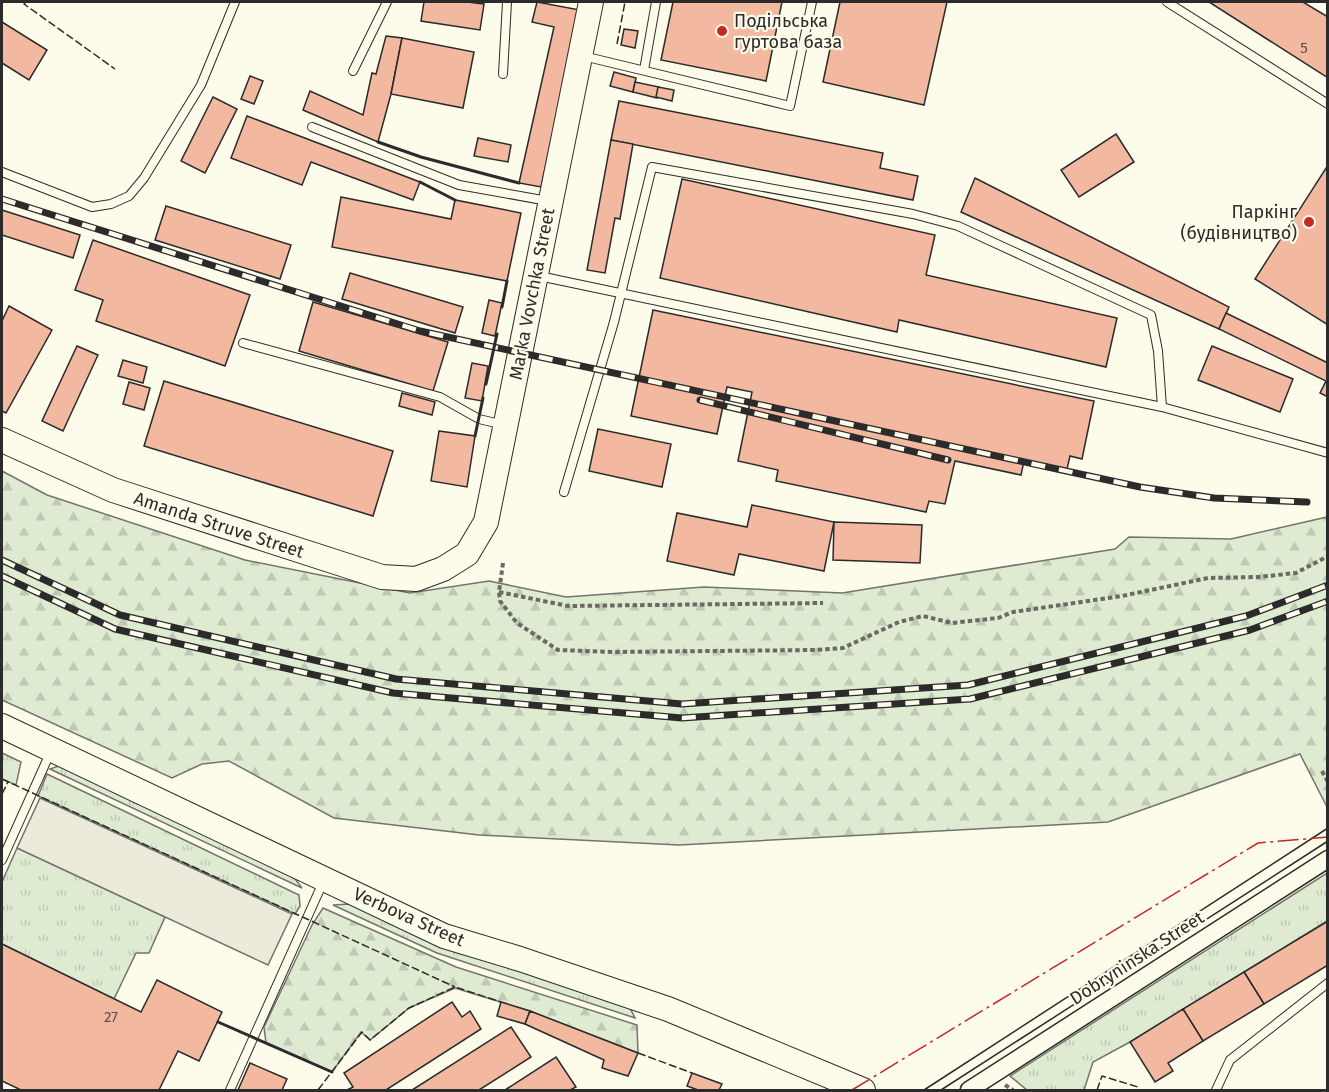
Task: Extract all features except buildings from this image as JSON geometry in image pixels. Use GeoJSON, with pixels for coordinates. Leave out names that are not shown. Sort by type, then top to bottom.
{"type":"FeatureCollection","features":[{"type":"Feature","properties":{"kind":"main road","name":"Marka Vovchka Street"},"geometry":{"type":"LineString","coordinates":[[443,569],[466,554],[486,522],[591,2]]}},
{"type":"Feature","properties":{"kind":"main road","name":"Amanda Struve Street"},"geometry":{"type":"LineString","coordinates":[[2,440],[113,490],[382,578],[416,579],[443,569]]}},
{"type":"Feature","properties":{"kind":"main road","name":"Verbova Street"},"geometry":{"type":"LineString","coordinates":[[2,726],[444,936],[668,1009],[838,1084],[863,1090]]}},
{"type":"Feature","properties":{"kind":"street","name":"Dobryninska Street"},"geometry":{"type":"LineString","coordinates":[[969,1090],[1328,859]]}},
{"type":"Feature","properties":{"kind":"lane"},"geometry":{"type":"LineString","coordinates":[[2,172],[92,207],[111,204],[129,196],[144,178],[201,85],[235,2]]}},
{"type":"Feature","properties":{"kind":"lane"},"geometry":{"type":"LineString","coordinates":[[353,71],[387,2]]}},
{"type":"Feature","properties":{"kind":"lane"},"geometry":{"type":"LineString","coordinates":[[503,74],[507,2]]}},
{"type":"Feature","properties":{"kind":"lane"},"geometry":{"type":"LineString","coordinates":[[644,70],[656,2]]}},
{"type":"Feature","properties":{"kind":"lane"},"geometry":{"type":"LineString","coordinates":[[580,55],[790,106],[813,2]]}},
{"type":"Feature","properties":{"kind":"lane"},"geometry":{"type":"LineString","coordinates":[[1167,2],[1328,104]]}},
{"type":"Feature","properties":{"kind":"lane"},"geometry":{"type":"LineString","coordinates":[[312,127],[459,185],[551,201]]}},
{"type":"Feature","properties":{"kind":"lane"},"geometry":{"type":"LineString","coordinates":[[564,492],[621,293],[652,166],[913,214],[958,226],[1151,315],[1158,351],[1162,407]]}},
{"type":"Feature","properties":{"kind":"lane"},"geometry":{"type":"LineString","coordinates":[[536,275],[1162,407],[1328,453]]}},
{"type":"Feature","properties":{"kind":"lane"},"geometry":{"type":"LineString","coordinates":[[243,343],[440,397],[479,419],[506,425]]}},
{"type":"Feature","properties":{"kind":"lane"},"geometry":{"type":"LineString","coordinates":[[2,860],[52,750]]}},
{"type":"Feature","properties":{"kind":"lane"},"geometry":{"type":"LineString","coordinates":[[230,1090],[325,879]]}},
{"type":"Feature","properties":{"kind":"lane"},"geometry":{"type":"LineString","coordinates":[[1216,1090],[1230,1060],[1328,982]]}},
{"type":"Feature","properties":{"kind":"path"},"geometry":{"type":"LineString","coordinates":[[503,563],[500,601],[518,623],[558,650],[614,652],[843,648],[899,622],[923,616],[952,623],[998,618],[1013,612],[1122,596],[1208,578],[1258,577],[1296,573],[1328,556]]}},
{"type":"Feature","properties":{"kind":"path"},"geometry":{"type":"LineString","coordinates":[[499,592],[568,606],[823,603]]}},
{"type":"Feature","properties":{"kind":"path"},"geometry":{"type":"LineString","coordinates":[[1322,771],[1328,782]]}},
{"type":"Feature","properties":{"kind":"green space"},"geometry":{"type":"Polygon","coordinates":[[[2,471],[47,495],[245,560],[410,593],[489,581],[566,597],[704,587],[842,593],[1115,549],[1129,537],[1231,539],[1327,517],[1327,807],[1300,754],[1108,822],[679,845],[479,835],[334,818],[229,761],[202,764],[172,778],[2,700],[2,471]]]}},
{"type":"Feature","properties":{"kind":"green space"},"geometry":{"type":"Polygon","coordinates":[[[2,753],[21,762],[16,785],[2,779],[2,753]]]}},
{"type":"Feature","properties":{"kind":"green space"},"geometry":{"type":"Polygon","coordinates":[[[61,765],[293,876],[302,888],[50,769],[61,765]]]}},
{"type":"Feature","properties":{"kind":"green space"},"geometry":{"type":"Polygon","coordinates":[[[47,774],[299,895],[300,906],[295,914],[38,796],[47,774]]]}},
{"type":"Feature","properties":{"kind":"green space"},"geometry":{"type":"Polygon","coordinates":[[[17,848],[165,917],[149,953],[136,953],[114,999],[2,944],[2,882],[17,848]]]}},
{"type":"Feature","properties":{"kind":"green space"},"geometry":{"type":"Polygon","coordinates":[[[1327,873],[1327,921],[1130,1042],[1093,1062],[1084,1090],[1027,1090],[1010,1076],[1327,873]]]}},
{"type":"Feature","properties":{"kind":"green space"},"geometry":{"type":"Polygon","coordinates":[[[350,904],[630,1008],[635,1018],[437,953],[333,905],[350,904]]]}},
{"type":"Feature","properties":{"kind":"green space"},"geometry":{"type":"Polygon","coordinates":[[[323,908],[456,967],[637,1025],[638,1053],[530,1011],[455,988],[409,1008],[370,1040],[361,1032],[332,1072],[266,1043],[264,1027],[312,925],[323,908]]]}},
{"type":"Feature","properties":{"kind":"shaded area"},"geometry":{"type":"Polygon","coordinates":[[[40,798],[292,914],[268,965],[17,848],[40,798]]]}},
{"type":"Feature","properties":{"kind":"tram line"},"geometry":{"type":"LineString","coordinates":[[924,1090],[1328,828]]}},
{"type":"Feature","properties":{"kind":"tram line"},"geometry":{"type":"LineString","coordinates":[[941,1090],[1328,841]]}},
{"type":"Feature","properties":{"kind":"railway"},"geometry":{"type":"LineString","coordinates":[[2,199],[420,331],[1140,487],[1214,498],[1307,502]]}},
{"type":"Feature","properties":{"kind":"railway"},"geometry":{"type":"LineString","coordinates":[[700,400],[948,460]]}},
{"type":"Feature","properties":{"kind":"railway"},"geometry":{"type":"LineString","coordinates":[[2,560],[120,615],[396,679],[682,704],[968,685],[1246,616],[1328,585]]}},
{"type":"Feature","properties":{"kind":"railway"},"geometry":{"type":"LineString","coordinates":[[2,576],[115,629],[393,693],[682,718],[970,699],[1250,630],[1328,601]]}},
{"type":"Feature","properties":{"kind":"fence"},"geometry":{"type":"LineString","coordinates":[[26,2],[24,4],[115,69]]}},
{"type":"Feature","properties":{"kind":"fence"},"geometry":{"type":"LineString","coordinates":[[617,44],[625,2]]}},
{"type":"Feature","properties":{"kind":"fence"},"geometry":{"type":"LineString","coordinates":[[2,779],[455,987]]}},
{"type":"Feature","properties":{"kind":"fence"},"geometry":{"type":"LineString","coordinates":[[2,794],[8,782]]}},
{"type":"Feature","properties":{"kind":"fence"},"geometry":{"type":"LineString","coordinates":[[318,1090],[362,1032],[370,1040],[409,1008],[455,987],[501,1002]]}},
{"type":"Feature","properties":{"kind":"fence"},"geometry":{"type":"LineString","coordinates":[[638,1053],[692,1073]]}},
{"type":"Feature","properties":{"kind":"fence"},"geometry":{"type":"LineString","coordinates":[[1097,1090],[1102,1076],[1138,1087]]}},
{"type":"Feature","properties":{"kind":"wall"},"geometry":{"type":"LineString","coordinates":[[378,142],[421,157],[519,183]]}},
{"type":"Feature","properties":{"kind":"wall"},"geometry":{"type":"LineString","coordinates":[[420,182],[455,200]]}},
{"type":"Feature","properties":{"kind":"wall"},"geometry":{"type":"LineString","coordinates":[[502,307],[507,281]]}},
{"type":"Feature","properties":{"kind":"wall"},"geometry":{"type":"LineString","coordinates":[[486,384],[497,334]]}},
{"type":"Feature","properties":{"kind":"wall"},"geometry":{"type":"LineString","coordinates":[[475,436],[483,398]]}},
{"type":"Feature","properties":{"kind":"wall"},"geometry":{"type":"LineString","coordinates":[[218,1022],[332,1072]]}},
{"type":"Feature","properties":{"kind":"power"},"geometry":{"type":"LineString","coordinates":[[852,1090],[1258,843],[1328,837]]}},
{"type":"Feature","properties":{"kind":"place","name":"Подільська гуртова база"},"geometry":{"type":"Point","coordinates":[722,31]}},
{"type":"Feature","properties":{"kind":"place","name":"Паркінг (будівництво)"},"geometry":{"type":"Point","coordinates":[1309,222]}}]}
